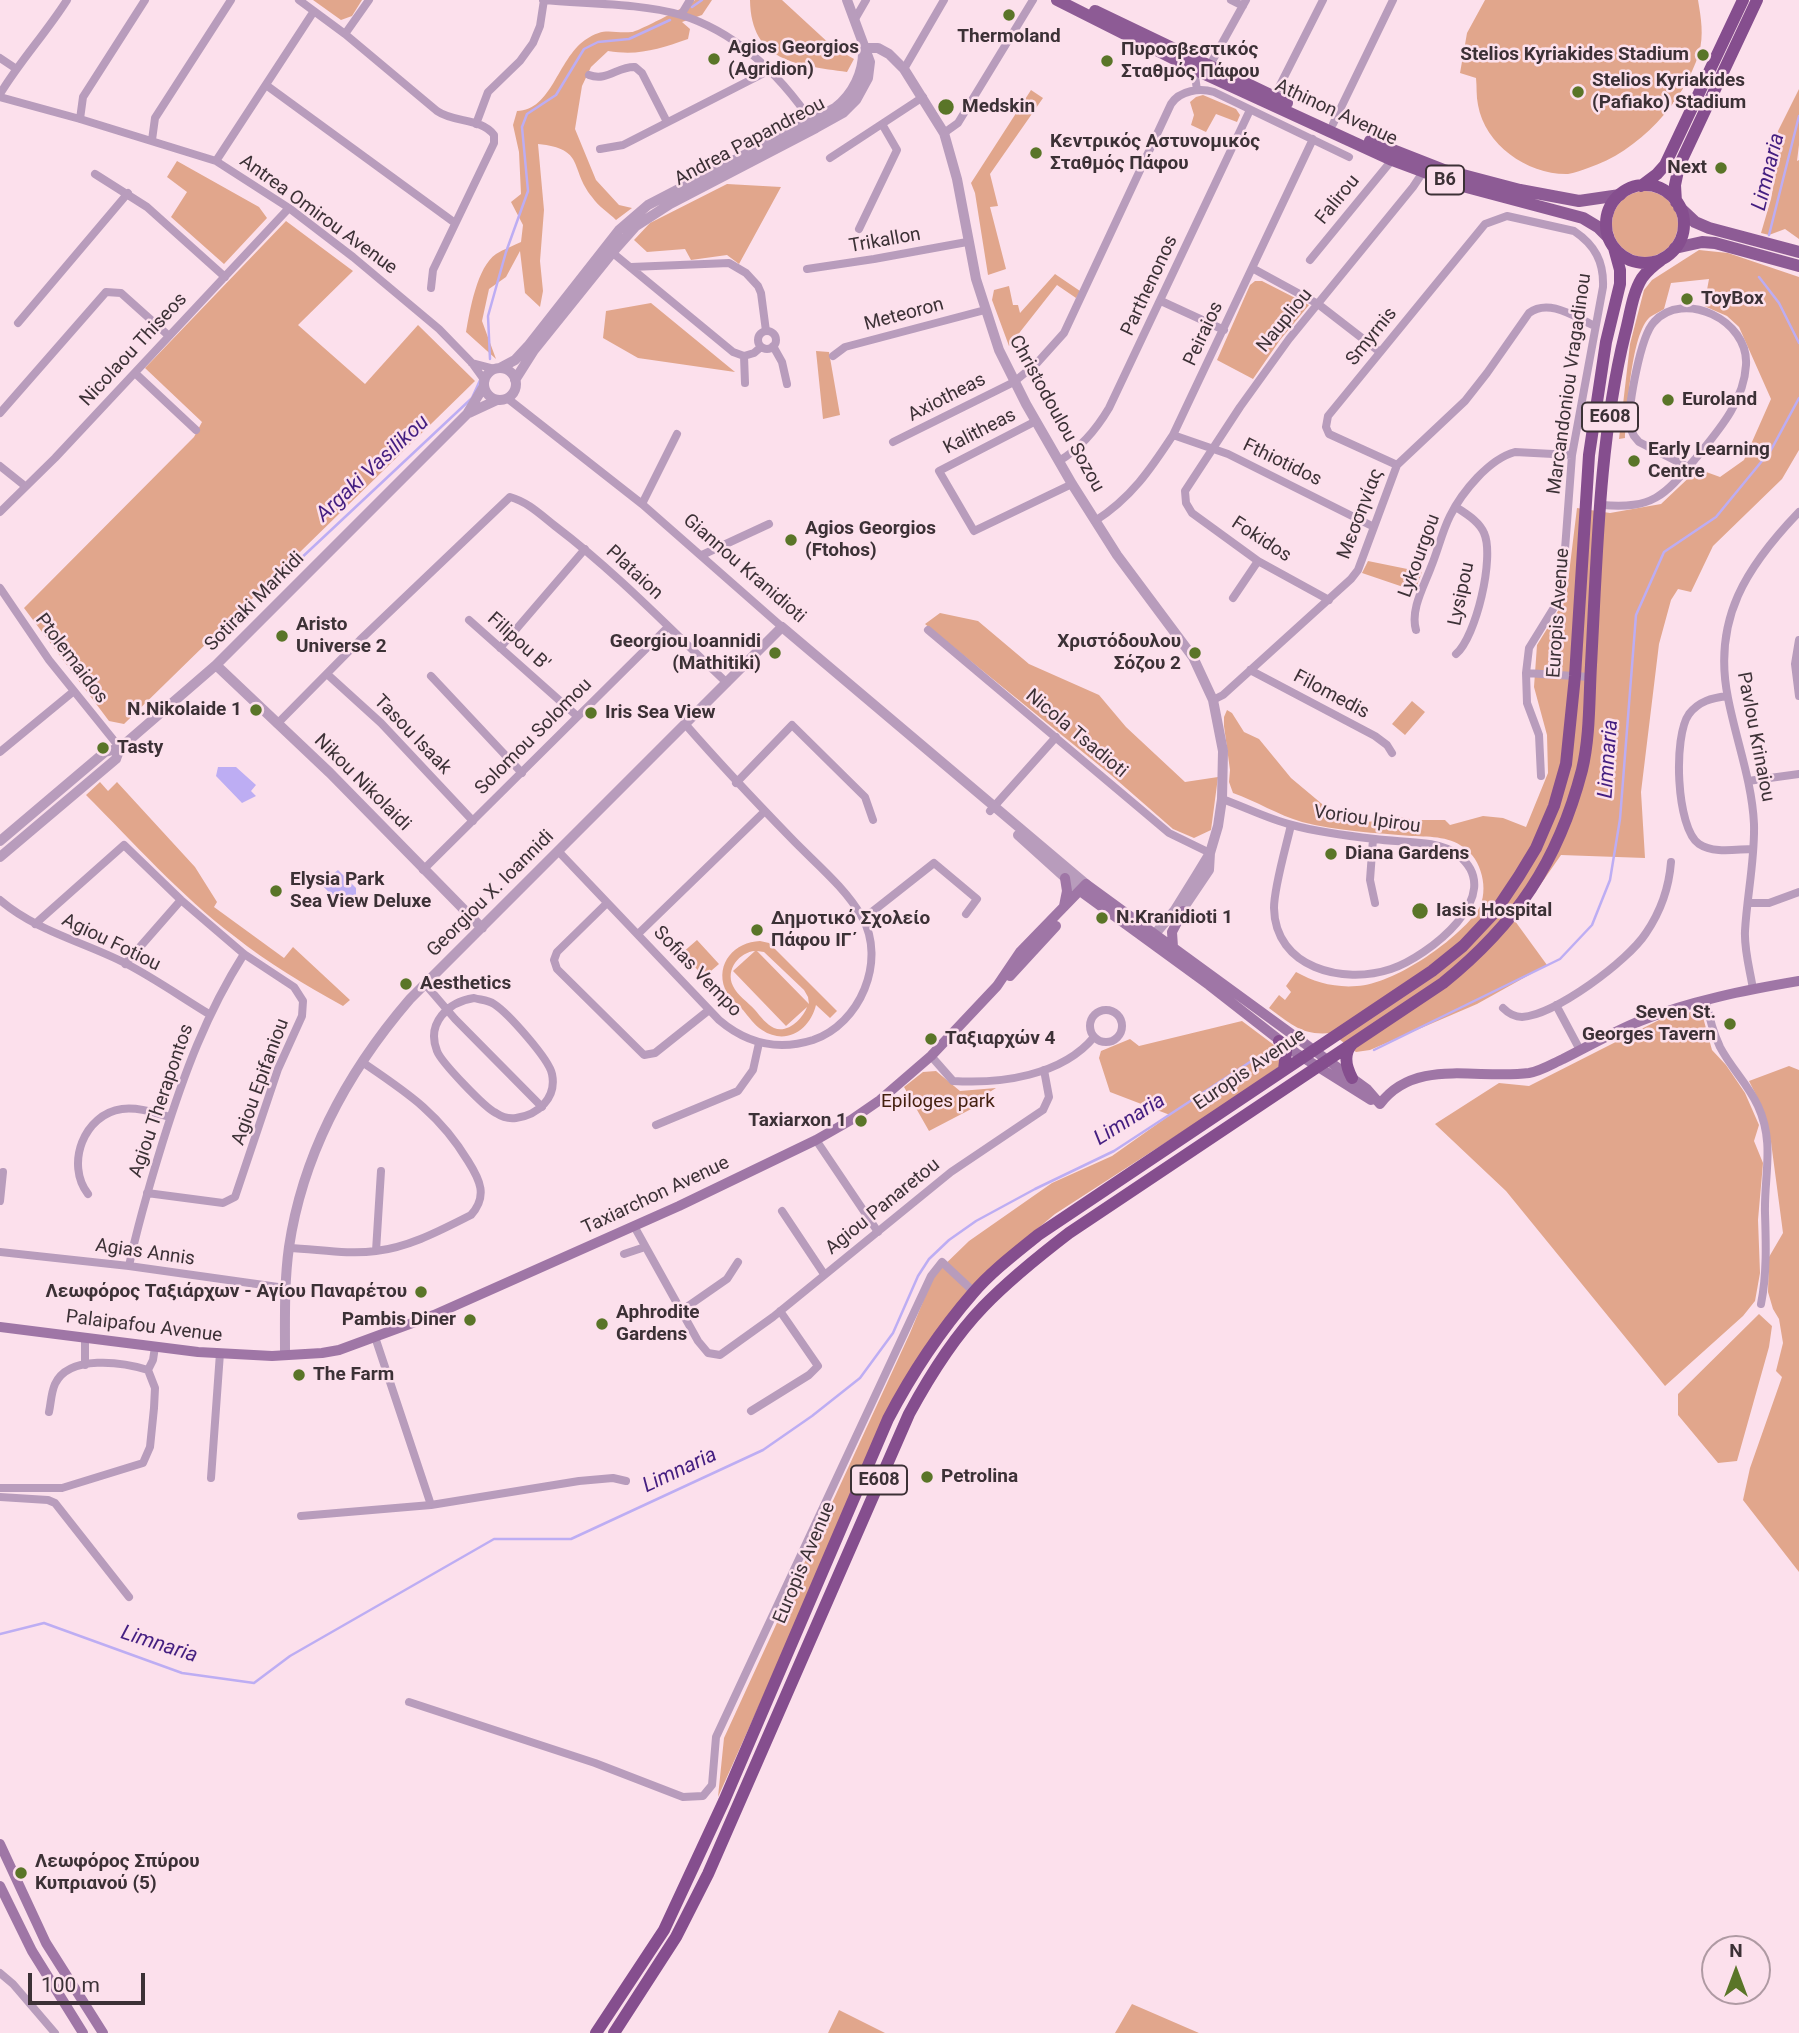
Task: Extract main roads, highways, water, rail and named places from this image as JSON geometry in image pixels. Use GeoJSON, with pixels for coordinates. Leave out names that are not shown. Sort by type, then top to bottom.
{"type":"FeatureCollection","features":[{"type":"Feature","properties":{"kind":"highway"},"geometry":{"type":"LineString","coordinates":[[1620,195],[1641,186],[1665,165],[1743,0]]}},
{"type":"Feature","properties":{"kind":"highway"},"geometry":{"type":"LineString","coordinates":[[1675,248],[1683,226],[1675,185],[1679,166],[1757,0]]}},
{"type":"Feature","properties":{"kind":"highway"},"geometry":{"type":"LineString","coordinates":[[1641,186],[1660,189],[1678,205]]}},
{"type":"Feature","properties":{"kind":"highway","name":"E608"},"geometry":{"type":"LineString","coordinates":[[1611,243],[1607,214],[1620,195]]}},
{"type":"Feature","properties":{"kind":"highway"},"geometry":{"type":"LineString","coordinates":[[1611,243],[1624,257],[1637,262],[1661,260]]}},
{"type":"Feature","properties":{"kind":"highway","name":"Europis Avenue"},"geometry":{"type":"LineString","coordinates":[[596,2033],[634,1978],[669,1919],[724,1801],[888,1419],[915,1372],[974,1292],[998,1267],[1038,1235],[1432,971],[1463,946],[1495,912],[1536,848],[1554,806],[1566,764],[1575,676],[1589,455],[1606,342],[1620,284],[1620,270],[1611,243]]}},
{"type":"Feature","properties":{"kind":"highway","name":"E608"},"geometry":{"type":"LineString","coordinates":[[1661,260],[1675,248]]}},
{"type":"Feature","properties":{"kind":"highway","name":"Europis Avenue"},"geometry":{"type":"LineString","coordinates":[[614,2033],[676,1937],[708,1874],[893,1448],[925,1384],[981,1308],[1021,1271],[1069,1233],[1443,983],[1476,956],[1506,925],[1532,890],[1567,816],[1582,768],[1588,730],[1608,428],[1622,345],[1638,286],[1646,273],[1661,260]]}},
{"type":"Feature","properties":{"kind":"highway"},"geometry":{"type":"LineString","coordinates":[[1279,1041],[1286,1052],[1284,1070]]}},
{"type":"Feature","properties":{"kind":"highway"},"geometry":{"type":"LineString","coordinates":[[1352,1078],[1347,1054],[1348,1048],[1356,1041]]}},
{"type":"Feature","properties":{"kind":"main road","name":"Athinon Avenue"},"geometry":{"type":"LineString","coordinates":[[1057,0],[1194,69],[1330,127],[1434,166],[1520,190],[1579,201],[1620,195]]}},
{"type":"Feature","properties":{"kind":"main road","name":"Athinon Avenue"},"geometry":{"type":"LineString","coordinates":[[1073,0],[1274,97],[1392,160],[1459,185],[1583,218],[1598,227],[1611,243]]}},
{"type":"Feature","properties":{"kind":"main road"},"geometry":{"type":"LineString","coordinates":[[1678,205],[1695,222],[1709,228],[1799,252]]}},
{"type":"Feature","properties":{"kind":"main road"},"geometry":{"type":"LineString","coordinates":[[1675,248],[1702,242],[1715,243],[1799,266]]}},
{"type":"Feature","properties":{"kind":"main road"},"geometry":{"type":"LineString","coordinates":[[1063,909],[1068,891],[1065,878]]}},
{"type":"Feature","properties":{"kind":"main road","name":"Giannou Kranidioti"},"geometry":{"type":"LineString","coordinates":[[1086,890],[1279,1041],[1322,1063]]}},
{"type":"Feature","properties":{"kind":"main road","name":"Taxiarchon Avenue"},"geometry":{"type":"LineString","coordinates":[[997,986],[1020,952],[1086,890]]}},
{"type":"Feature","properties":{"kind":"main road","name":"Taxiarchon Avenue"},"geometry":{"type":"LineString","coordinates":[[285,1355],[322,1353],[434,1315],[634,1226],[816,1140],[880,1100],[931,1056],[1013,972],[1086,890]]}},
{"type":"Feature","properties":{"kind":"main road"},"geometry":{"type":"LineString","coordinates":[[1173,947],[1172,932],[1183,911]]}},
{"type":"Feature","properties":{"kind":"main road","name":"Giannou Kranidioti"},"geometry":{"type":"LineString","coordinates":[[1154,941],[1173,947],[1309,1055]]}},
{"type":"Feature","properties":{"kind":"main road"},"geometry":{"type":"LineString","coordinates":[[1380,1104],[1398,1085],[1414,1078],[1539,1070],[1640,1021],[1753,989],[1799,981]]}},
{"type":"Feature","properties":{"kind":"main road"},"geometry":{"type":"LineString","coordinates":[[1322,1063],[1380,1104]]}},
{"type":"Feature","properties":{"kind":"main road"},"geometry":{"type":"LineString","coordinates":[[1322,1063],[1371,1091],[1380,1104]]}},
{"type":"Feature","properties":{"kind":"main road","name":"Palaipafou Avenue"},"geometry":{"type":"LineString","coordinates":[[0,1327],[155,1347],[256,1356],[285,1355]]}},
{"type":"Feature","properties":{"kind":"main road"},"geometry":{"type":"LineString","coordinates":[[0,1844],[46,1943],[68,1982],[103,2033]]}},
{"type":"Feature","properties":{"kind":"main road"},"geometry":{"type":"LineString","coordinates":[[0,1886],[32,1951],[83,2033]]}},
{"type":"Feature","properties":{"kind":"waterway","name":"Argaki Vasilikou"},"geometry":{"type":"LineString","coordinates":[[692,7],[702,0]]}},
{"type":"Feature","properties":{"kind":"waterway","name":"Argaki Vasilikou"},"geometry":{"type":"LineString","coordinates":[[490,359],[488,316],[506,252],[528,191],[522,127],[527,114],[556,95],[584,49],[598,42],[629,39],[670,20]]}},
{"type":"Feature","properties":{"kind":"waterway","name":"Limnaria"},"geometry":{"type":"LineString","coordinates":[[1769,235],[1799,116]]}},
{"type":"Feature","properties":{"kind":"waterway","name":"Limnaria"},"geometry":{"type":"LineString","coordinates":[[1759,277],[1779,303],[1799,343]]}},
{"type":"Feature","properties":{"kind":"waterway","name":"Argaki Vasilikou"},"geometry":{"type":"LineString","coordinates":[[281,577],[472,398],[481,378]]}},
{"type":"Feature","properties":{"kind":"waterway","name":"Limnaria"},"geometry":{"type":"LineString","coordinates":[[1374,1050],[1560,959],[1592,925],[1610,880],[1620,819],[1636,615],[1664,552],[1716,517],[1771,450],[1799,398]]}},
{"type":"Feature","properties":{"kind":"waterway","name":"Limnaria"},"geometry":{"type":"LineString","coordinates":[[0,1634],[44,1623],[182,1673],[254,1683],[290,1656],[494,1539],[571,1539],[763,1450],[860,1378],[893,1333],[918,1276],[929,1259],[949,1240],[976,1221],[1035,1189],[1114,1151],[1253,1060],[1278,1056]]}},
{"type":"Feature","properties":{"kind":"place","name":"Thermoland"},"geometry":{"type":"Point","coordinates":[1009,15]}},
{"type":"Feature","properties":{"kind":"place","name":"Stelios Kyriakides Stadium"},"geometry":{"type":"Point","coordinates":[1703,55]}},
{"type":"Feature","properties":{"kind":"place","name":"Agios Georgios (Agridion)"},"geometry":{"type":"Point","coordinates":[714,59]}},
{"type":"Feature","properties":{"kind":"place","name":"Πυροσβεστικός Σταθμός Πάφου"},"geometry":{"type":"Point","coordinates":[1107,61]}},
{"type":"Feature","properties":{"kind":"place","name":"Stelios Kyriakides (Pafiako) Stadium"},"geometry":{"type":"Point","coordinates":[1578,92]}},
{"type":"Feature","properties":{"kind":"place","name":"Medskin"},"geometry":{"type":"Point","coordinates":[946,107]}},
{"type":"Feature","properties":{"kind":"place","name":"Κεντρικός Αστυνομικός Σταθμός Πάφου"},"geometry":{"type":"Point","coordinates":[1036,153]}},
{"type":"Feature","properties":{"kind":"place","name":"Next"},"geometry":{"type":"Point","coordinates":[1721,168]}},
{"type":"Feature","properties":{"kind":"place","name":"ToyBox"},"geometry":{"type":"Point","coordinates":[1687,299]}},
{"type":"Feature","properties":{"kind":"place","name":"Euroland"},"geometry":{"type":"Point","coordinates":[1668,400]}},
{"type":"Feature","properties":{"kind":"place","name":"Early Learning Centre"},"geometry":{"type":"Point","coordinates":[1634,461]}},
{"type":"Feature","properties":{"kind":"place","name":"Agios Georgios (Ftohos)"},"geometry":{"type":"Point","coordinates":[791,540]}},
{"type":"Feature","properties":{"kind":"place","name":"Aristo Universe 2"},"geometry":{"type":"Point","coordinates":[282,636]}},
{"type":"Feature","properties":{"kind":"place","name":"Georgiou Ioannidi (Mathitiki)"},"geometry":{"type":"Point","coordinates":[775,653]}},
{"type":"Feature","properties":{"kind":"place","name":"Χριστόδουλου Σόζου 2"},"geometry":{"type":"Point","coordinates":[1195,653]}},
{"type":"Feature","properties":{"kind":"place","name":"N.Nikolaide 1"},"geometry":{"type":"Point","coordinates":[256,710]}},
{"type":"Feature","properties":{"kind":"place","name":"Iris Sea View"},"geometry":{"type":"Point","coordinates":[591,713]}},
{"type":"Feature","properties":{"kind":"place","name":"Tasty"},"geometry":{"type":"Point","coordinates":[103,748]}},
{"type":"Feature","properties":{"kind":"place","name":"Diana Gardens"},"geometry":{"type":"Point","coordinates":[1331,854]}},
{"type":"Feature","properties":{"kind":"place","name":"Elysia Park Sea View Deluxe"},"geometry":{"type":"Point","coordinates":[276,891]}},
{"type":"Feature","properties":{"kind":"place","name":"Iasis Hospital"},"geometry":{"type":"Point","coordinates":[1420,911]}},
{"type":"Feature","properties":{"kind":"place","name":"N.Kranidioti 1"},"geometry":{"type":"Point","coordinates":[1102,918]}},
{"type":"Feature","properties":{"kind":"place","name":"Δημοτικό Σχολείο Πάφου ΙΓ΄"},"geometry":{"type":"Point","coordinates":[757,930]}},
{"type":"Feature","properties":{"kind":"place","name":"Aesthetics"},"geometry":{"type":"Point","coordinates":[406,984]}},
{"type":"Feature","properties":{"kind":"place","name":"Seven St. Georges Tavern"},"geometry":{"type":"Point","coordinates":[1730,1024]}},
{"type":"Feature","properties":{"kind":"place","name":"Ταξιαρχών 4"},"geometry":{"type":"Point","coordinates":[931,1039]}},
{"type":"Feature","properties":{"kind":"place","name":"Taxiarxon 1"},"geometry":{"type":"Point","coordinates":[861,1121]}},
{"type":"Feature","properties":{"kind":"place","name":"Λεωφόρος Ταξιάρχων - Αγίου Παναρέτου"},"geometry":{"type":"Point","coordinates":[421,1292]}},
{"type":"Feature","properties":{"kind":"place","name":"Pambis Diner"},"geometry":{"type":"Point","coordinates":[470,1320]}},
{"type":"Feature","properties":{"kind":"place","name":"Aphrodite Gardens"},"geometry":{"type":"Point","coordinates":[602,1324]}},
{"type":"Feature","properties":{"kind":"place","name":"The Farm"},"geometry":{"type":"Point","coordinates":[299,1375]}},
{"type":"Feature","properties":{"kind":"place","name":"Petrolina"},"geometry":{"type":"Point","coordinates":[927,1477]}},
{"type":"Feature","properties":{"kind":"place","name":"Λεωφόρος Σπύρου Κυπριανού (5)"},"geometry":{"type":"Point","coordinates":[21,1873]}},
{"type":"Feature","properties":{"kind":"park label","name":"Epiloges park"},"geometry":{"type":"Point","coordinates":[938,1102]}}]}
